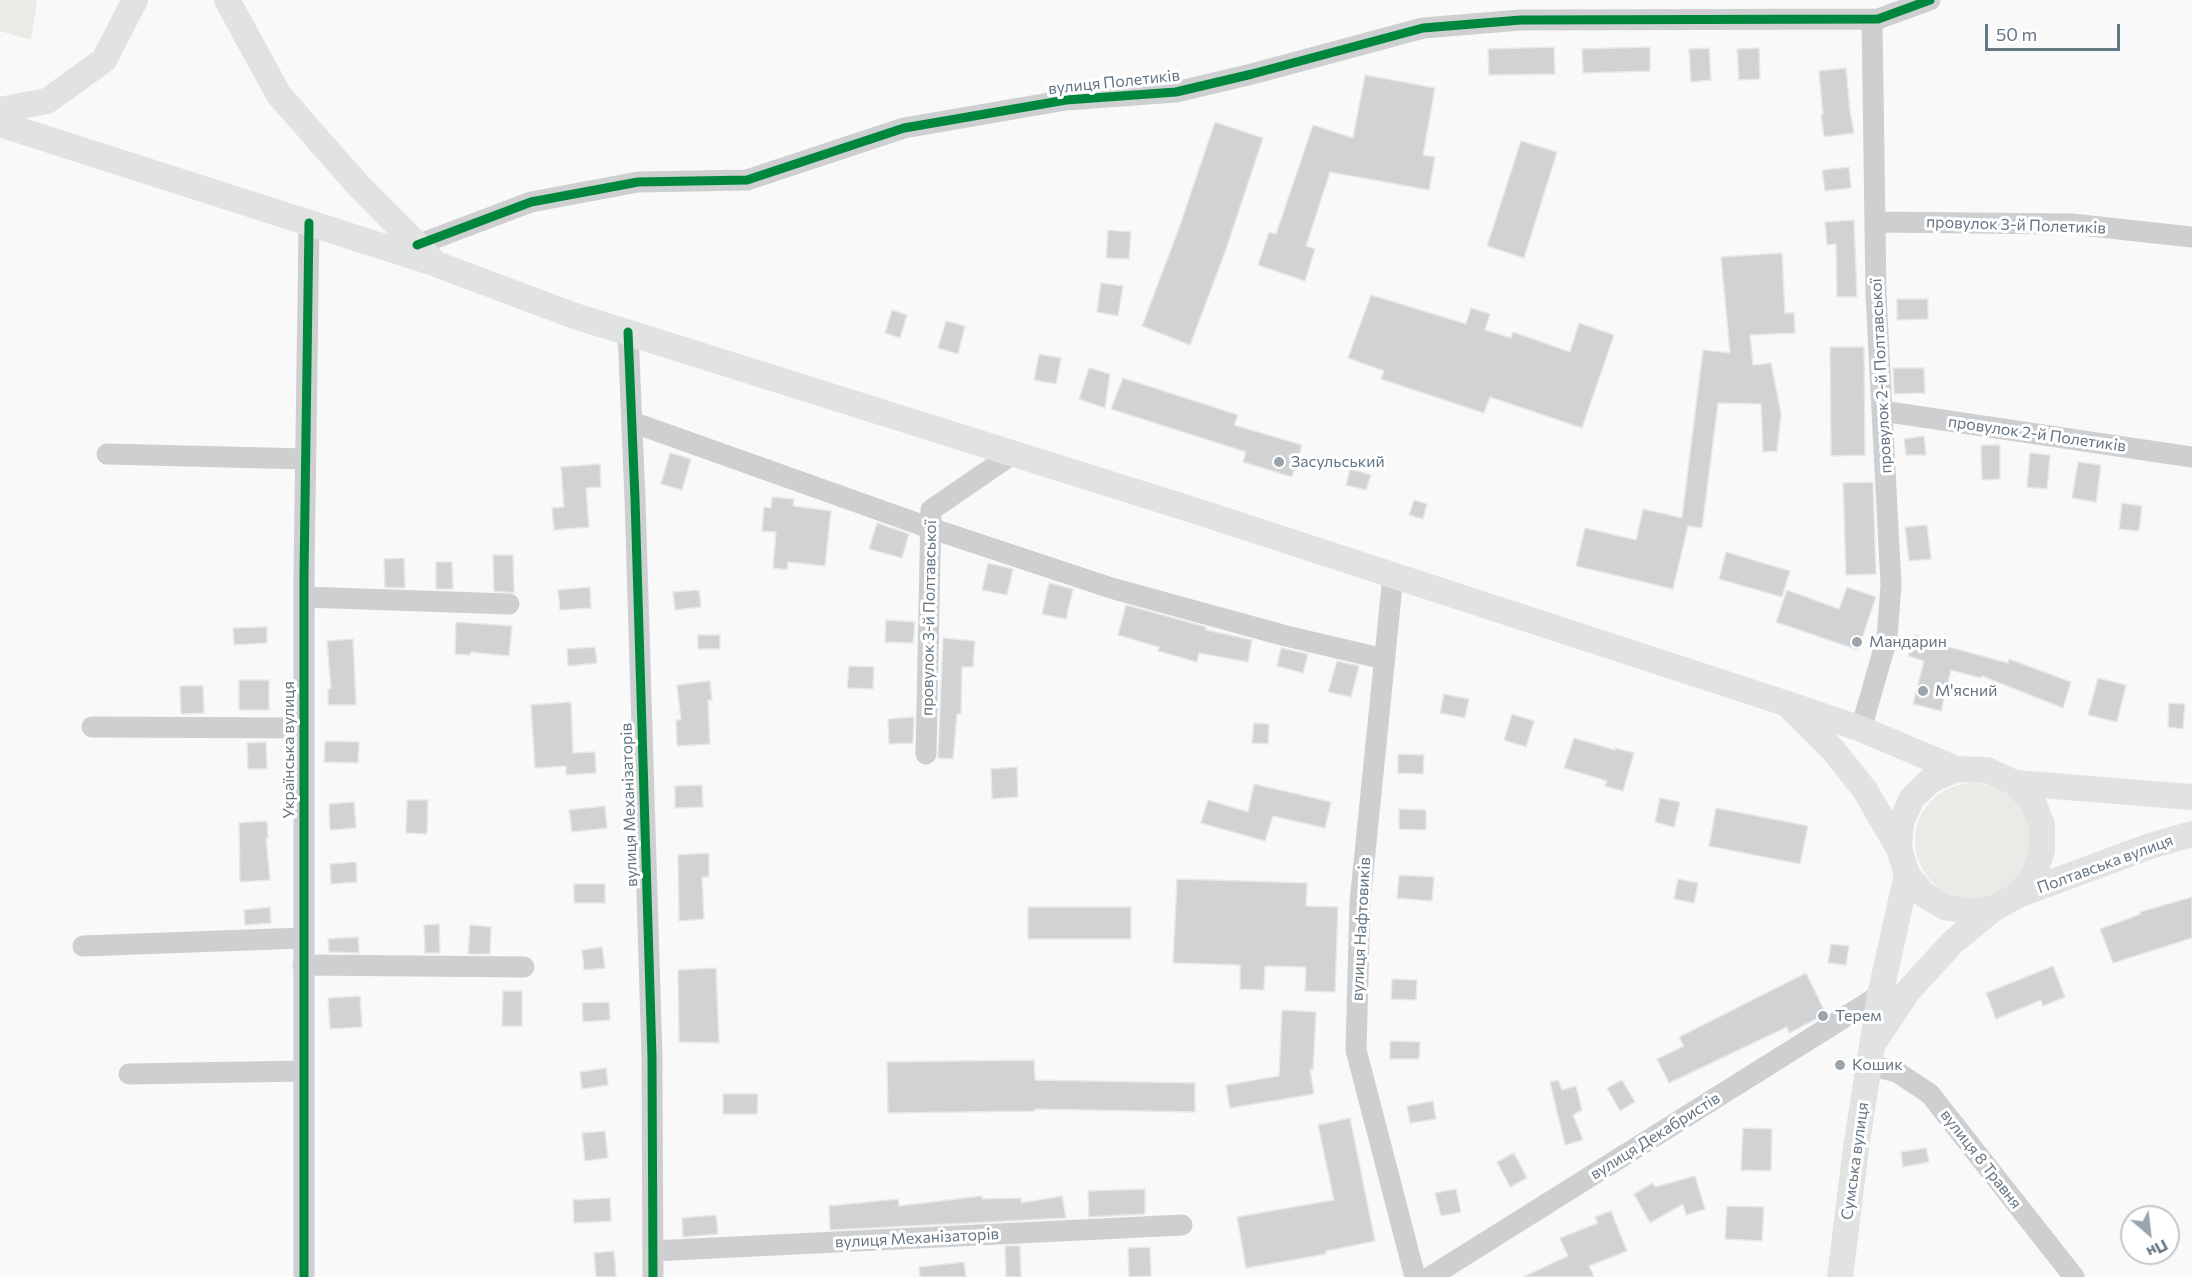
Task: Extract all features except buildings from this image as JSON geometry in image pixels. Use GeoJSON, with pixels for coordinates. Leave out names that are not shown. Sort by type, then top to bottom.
{"type":"FeatureCollection","features":[{"type":"Feature","properties":{"kind":"main road"},"geometry":{"type":"LineString","coordinates":[[0,110],[47,101],[104,60],[135,0]]}},
{"type":"Feature","properties":{"kind":"main road"},"geometry":{"type":"LineString","coordinates":[[227,0],[279,95],[357,184],[436,264]]}},
{"type":"Feature","properties":{"kind":"main road"},"geometry":{"type":"LineString","coordinates":[[0,124],[436,264],[574,316],[1014,453],[1788,704],[1861,729],[1956,769],[1987,770],[2015,783],[2192,797]]}},
{"type":"Feature","properties":{"kind":"main road"},"geometry":{"type":"LineString","coordinates":[[1788,704],[1833,750],[1865,790],[1899,849],[1907,874],[1923,894],[1945,907],[1970,912],[1995,908]]}},
{"type":"Feature","properties":{"kind":"main road"},"geometry":{"type":"LineString","coordinates":[[1899,849],[1901,822],[1912,798],[1931,780],[1956,769]]}},
{"type":"Feature","properties":{"kind":"main road"},"geometry":{"type":"LineString","coordinates":[[1871,1055],[1908,992],[1938,958],[1953,942],[1995,908],[2018,895],[2034,875],[2042,851],[2042,825],[2032,802],[2015,783]]}},
{"type":"Feature","properties":{"kind":"main road","name":"Полтавська вулиця"},"geometry":{"type":"LineString","coordinates":[[2018,895],[2150,846],[2192,834]]}},
{"type":"Feature","properties":{"kind":"main road","name":"Сумська вулиця"},"geometry":{"type":"LineString","coordinates":[[1840,1277],[1856,1148],[1880,995],[1907,874]]}},
{"type":"Feature","properties":{"kind":"street","name":"вулиця Полетиків"},"geometry":{"type":"LineString","coordinates":[[417,245],[531,202],[638,182],[747,180],[904,128],[1066,100],[1176,92],[1252,75],[1423,28],[1521,20],[1878,19],[1930,0]]}},
{"type":"Feature","properties":{"kind":"street","name":"провулок 2-й Полтавської"},"geometry":{"type":"LineString","coordinates":[[1861,729],[1887,638],[1891,585],[1876,296],[1872,19]]}},
{"type":"Feature","properties":{"kind":"street","name":"провулок 3-й Полетиків"},"geometry":{"type":"LineString","coordinates":[[1875,222],[2072,224],[2192,237]]}},
{"type":"Feature","properties":{"kind":"street","name":"Українська вулиця"},"geometry":{"type":"LineString","coordinates":[[304,1277],[304,597],[309,223]]}},
{"type":"Feature","properties":{"kind":"street","name":"вулиця Механізаторів"},"geometry":{"type":"LineString","coordinates":[[628,332],[652,1045],[653,1277]]}},
{"type":"Feature","properties":{"kind":"street","name":"провулок 2-й Полетиків"},"geometry":{"type":"LineString","coordinates":[[1882,411],[2192,457]]}},
{"type":"Feature","properties":{"kind":"street"},"geometry":{"type":"LineString","coordinates":[[632,422],[930,528],[1111,588],[1286,636],[1384,659]]}},
{"type":"Feature","properties":{"kind":"street","name":"провулок 3-й Полтавської"},"geometry":{"type":"LineString","coordinates":[[926,754],[931,510],[1014,453]]}},
{"type":"Feature","properties":{"kind":"street"},"geometry":{"type":"LineString","coordinates":[[107,454],[306,459]]}},
{"type":"Feature","properties":{"kind":"street","name":"вулиця Нафтовиків"},"geometry":{"type":"LineString","coordinates":[[1394,576],[1360,902],[1356,1050],[1415,1277]]}},
{"type":"Feature","properties":{"kind":"street"},"geometry":{"type":"LineString","coordinates":[[304,597],[509,604]]}},
{"type":"Feature","properties":{"kind":"street","name":"Українська вулиця"},"geometry":{"type":"LineString","coordinates":[[92,727],[304,728]]}},
{"type":"Feature","properties":{"kind":"street"},"geometry":{"type":"LineString","coordinates":[[83,946],[303,938]]}},
{"type":"Feature","properties":{"kind":"street"},"geometry":{"type":"LineString","coordinates":[[303,965],[524,967]]}},
{"type":"Feature","properties":{"kind":"street","name":"вулиця Декабристів"},"geometry":{"type":"LineString","coordinates":[[1442,1273],[1880,995]]}},
{"type":"Feature","properties":{"kind":"street","name":"вулиця 8 Травня"},"geometry":{"type":"LineString","coordinates":[[1871,1055],[1930,1094],[2074,1277]]}},
{"type":"Feature","properties":{"kind":"street"},"geometry":{"type":"LineString","coordinates":[[129,1074],[303,1071]]}},
{"type":"Feature","properties":{"kind":"street","name":"вулиця Механізаторів"},"geometry":{"type":"LineString","coordinates":[[653,1251],[1182,1225]]}},
{"type":"Feature","properties":{"kind":"shaded area"},"geometry":{"type":"Polygon","coordinates":[[[0,0],[37,0],[31,40],[0,31],[0,0]]]}},
{"type":"Feature","properties":{"kind":"shaded area"},"geometry":{"type":"Polygon","coordinates":[[[1973,783],[1995,788],[2014,800],[2026,819],[2031,841],[2026,863],[2014,882],[1995,894],[1973,899],[1951,894],[1932,882],[1920,863],[1915,841],[1920,819],[1932,800],[1951,788],[1973,783]]]}},
{"type":"Feature","properties":{"kind":"cycle path"},"geometry":{"type":"LineString","coordinates":[[417,245],[531,202],[638,182],[747,180],[904,128],[1066,100],[1176,92],[1423,28],[1521,20],[1878,19],[1930,0]]}},
{"type":"Feature","properties":{"kind":"cycle path"},"geometry":{"type":"LineString","coordinates":[[304,1277],[304,575],[309,223]]}},
{"type":"Feature","properties":{"kind":"cycle path"},"geometry":{"type":"LineString","coordinates":[[628,332],[652,1057],[653,1277]]}},
{"type":"Feature","properties":{"kind":"place","name":"Засульський"},"geometry":{"type":"Point","coordinates":[1279,462]}},
{"type":"Feature","properties":{"kind":"place","name":"Мандарин"},"geometry":{"type":"Point","coordinates":[1857,642]}},
{"type":"Feature","properties":{"kind":"place","name":"М'ясний"},"geometry":{"type":"Point","coordinates":[1923,691]}},
{"type":"Feature","properties":{"kind":"place","name":"Терем"},"geometry":{"type":"Point","coordinates":[1823,1016]}},
{"type":"Feature","properties":{"kind":"place","name":"Кошик"},"geometry":{"type":"Point","coordinates":[1840,1065]}}]}
